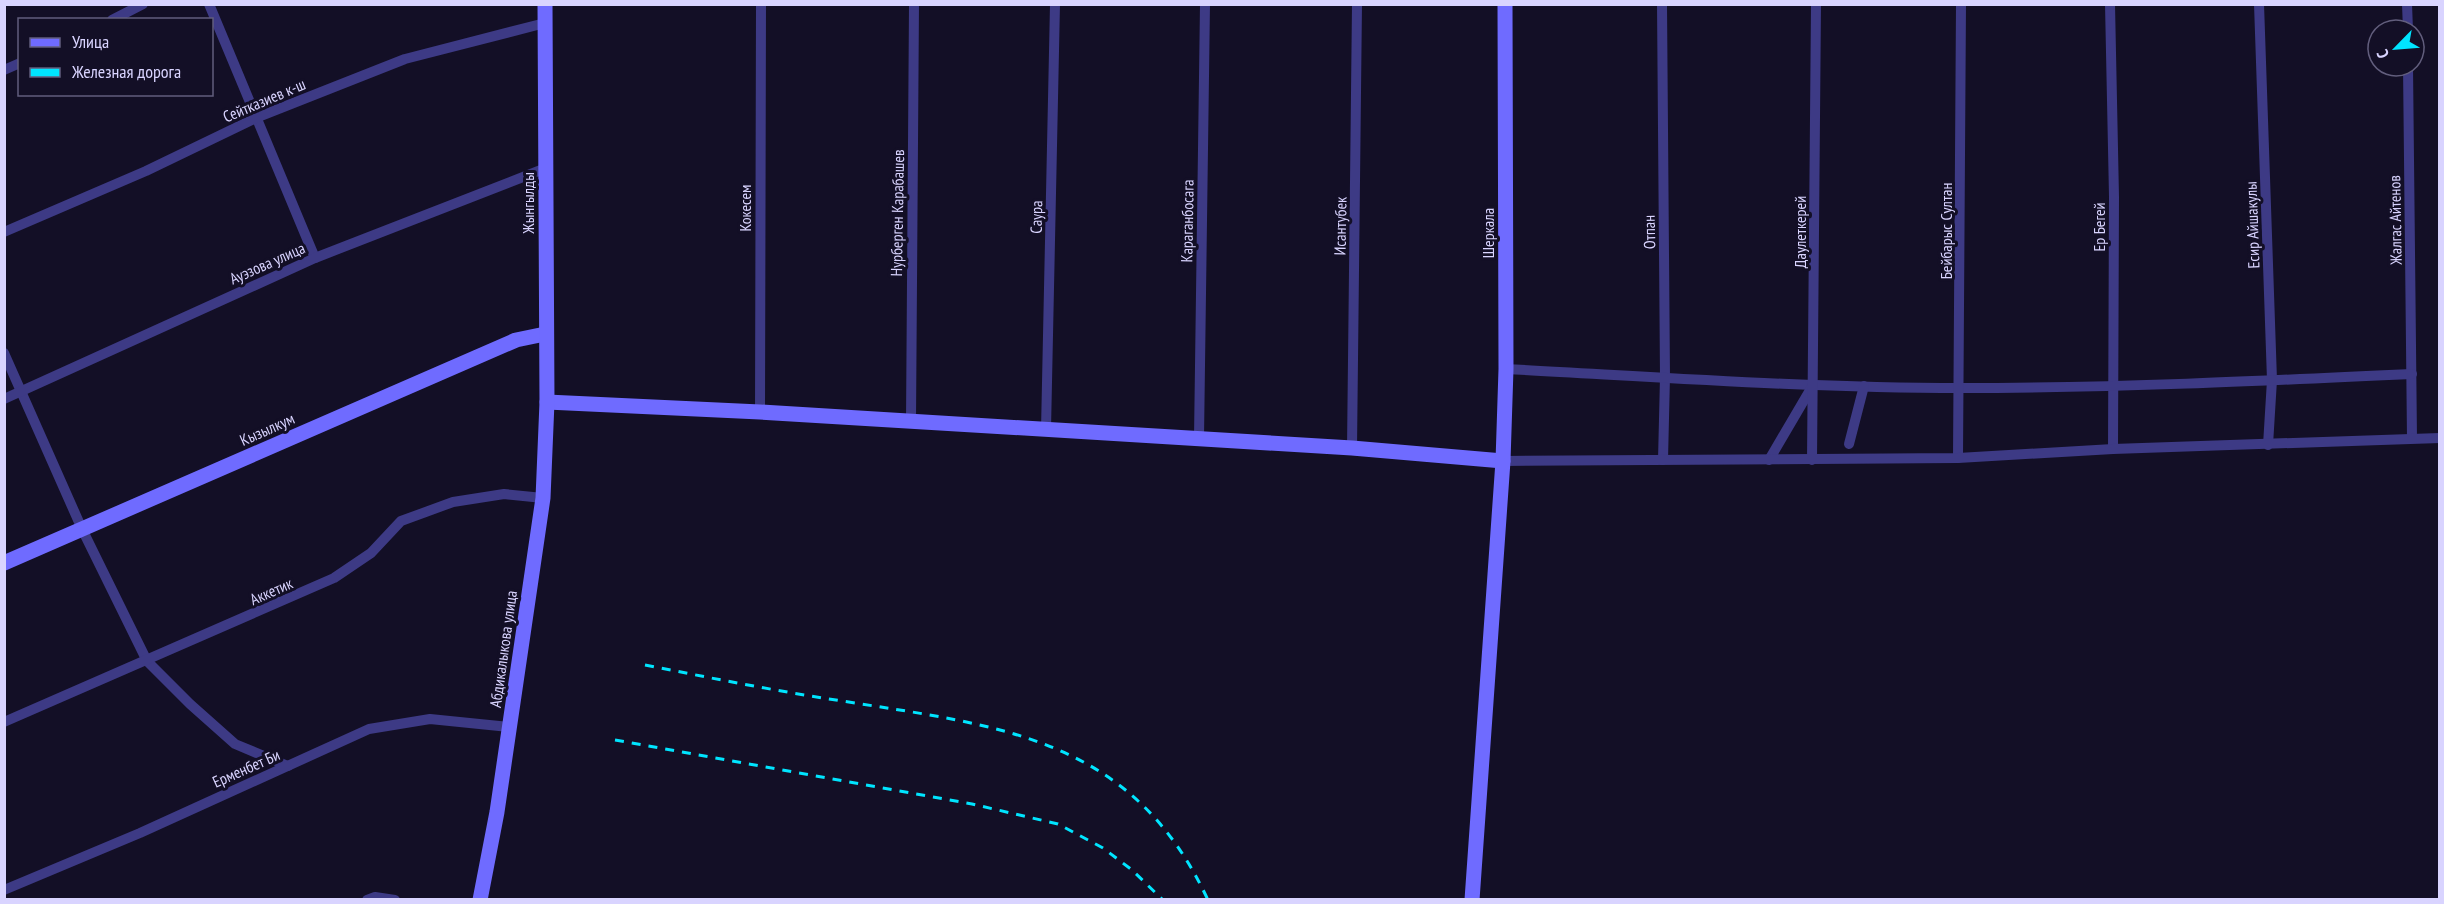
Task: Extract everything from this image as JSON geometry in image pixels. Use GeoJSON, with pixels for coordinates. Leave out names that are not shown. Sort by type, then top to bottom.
{"type":"FeatureCollection","features":[{"type":"Feature","properties":{"kind":"street"},"geometry":{"type":"LineString","coordinates":[[116,18],[143,4]]}},
{"type":"Feature","properties":{"kind":"street"},"geometry":{"type":"LineString","coordinates":[[209,4],[315,258]]}},
{"type":"Feature","properties":{"kind":"street","name":"Жынгылды"},"geometry":{"type":"LineString","coordinates":[[544,4],[547,402]]}},
{"type":"Feature","properties":{"kind":"street","name":"Кокесем"},"geometry":{"type":"LineString","coordinates":[[760,412],[761,4]]}},
{"type":"Feature","properties":{"kind":"street","name":"Нурберген Карабашев"},"geometry":{"type":"LineString","coordinates":[[910,421],[914,4]]}},
{"type":"Feature","properties":{"kind":"street","name":"Саура"},"geometry":{"type":"LineString","coordinates":[[1046,430],[1055,4]]}},
{"type":"Feature","properties":{"kind":"street","name":"Караганбосага"},"geometry":{"type":"LineString","coordinates":[[1199,438],[1205,4]]}},
{"type":"Feature","properties":{"kind":"street","name":"Исантубек"},"geometry":{"type":"LineString","coordinates":[[1352,448],[1357,4]]}},
{"type":"Feature","properties":{"kind":"street","name":"Шеркала"},"geometry":{"type":"LineString","coordinates":[[1472,900],[1503,461],[1506,369],[1504,4]]}},
{"type":"Feature","properties":{"kind":"street","name":"Отпан"},"geometry":{"type":"LineString","coordinates":[[1662,4],[1665,377],[1663,460]]}},
{"type":"Feature","properties":{"kind":"street","name":"Даулеткерей"},"geometry":{"type":"LineString","coordinates":[[1812,460],[1816,4]]}},
{"type":"Feature","properties":{"kind":"street","name":"Бейбарыс Султан"},"geometry":{"type":"LineString","coordinates":[[1958,458],[1961,4]]}},
{"type":"Feature","properties":{"kind":"street","name":"Ер Бегей"},"geometry":{"type":"LineString","coordinates":[[2110,4],[2115,387],[2113,449]]}},
{"type":"Feature","properties":{"kind":"street","name":"Есир Айшакулы"},"geometry":{"type":"LineString","coordinates":[[2259,4],[2272,380],[2268,445]]}},
{"type":"Feature","properties":{"kind":"street","name":"Сейтказиев к-ш"},"geometry":{"type":"LineString","coordinates":[[4,232],[146,171],[258,117],[405,59],[545,23]]}},
{"type":"Feature","properties":{"kind":"street"},"geometry":{"type":"LineString","coordinates":[[4,70],[18,64]]}},
{"type":"Feature","properties":{"kind":"street","name":"Жалгас Айтенов"},"geometry":{"type":"LineString","coordinates":[[2408,78],[2412,438]]}},
{"type":"Feature","properties":{"kind":"street","name":"Ауэзова улица"},"geometry":{"type":"LineString","coordinates":[[4,399],[315,258],[546,168]]}},
{"type":"Feature","properties":{"kind":"street","name":"Кызылкум"},"geometry":{"type":"LineString","coordinates":[[4,563],[516,339],[545,334]]}},
{"type":"Feature","properties":{"kind":"street"},"geometry":{"type":"LineString","coordinates":[[4,352],[82,529],[147,661],[235,744],[288,766]]}},
{"type":"Feature","properties":{"kind":"street"},"geometry":{"type":"LineString","coordinates":[[1506,369],[1813,385],[1960,388],[2115,387],[2412,374]]}},
{"type":"Feature","properties":{"kind":"street"},"geometry":{"type":"LineString","coordinates":[[1769,460],[1813,385]]}},
{"type":"Feature","properties":{"kind":"street"},"geometry":{"type":"LineString","coordinates":[[1849,444],[1864,386]]}},
{"type":"Feature","properties":{"kind":"street"},"geometry":{"type":"LineString","coordinates":[[547,402],[1199,438],[1503,461],[1958,458],[2113,449],[2439,438]]}},
{"type":"Feature","properties":{"kind":"street","name":"Абдикалыкова улица"},"geometry":{"type":"LineString","coordinates":[[480,900],[509,727],[543,498],[547,402]]}},
{"type":"Feature","properties":{"kind":"street","name":"Аккетик"},"geometry":{"type":"LineString","coordinates":[[4,722],[334,578],[371,553],[401,521],[463,501],[504,494],[543,498]]}},
{"type":"Feature","properties":{"kind":"street","name":"Ерменбет Би"},"geometry":{"type":"LineString","coordinates":[[4,890],[369,729],[429,719],[509,727]]}},
{"type":"Feature","properties":{"kind":"street"},"geometry":{"type":"LineString","coordinates":[[367,900],[375,897],[395,900]]}},
{"type":"Feature","properties":{"kind":"railway"},"geometry":{"type":"LineString","coordinates":[[645,665],[955,720],[1007,732],[1056,749],[1100,772],[1141,804],[1177,846],[1208,900]]}},
{"type":"Feature","properties":{"kind":"railway"},"geometry":{"type":"LineString","coordinates":[[615,740],[972,804],[1058,824],[1103,848],[1132,870],[1163,900]]}}]}
